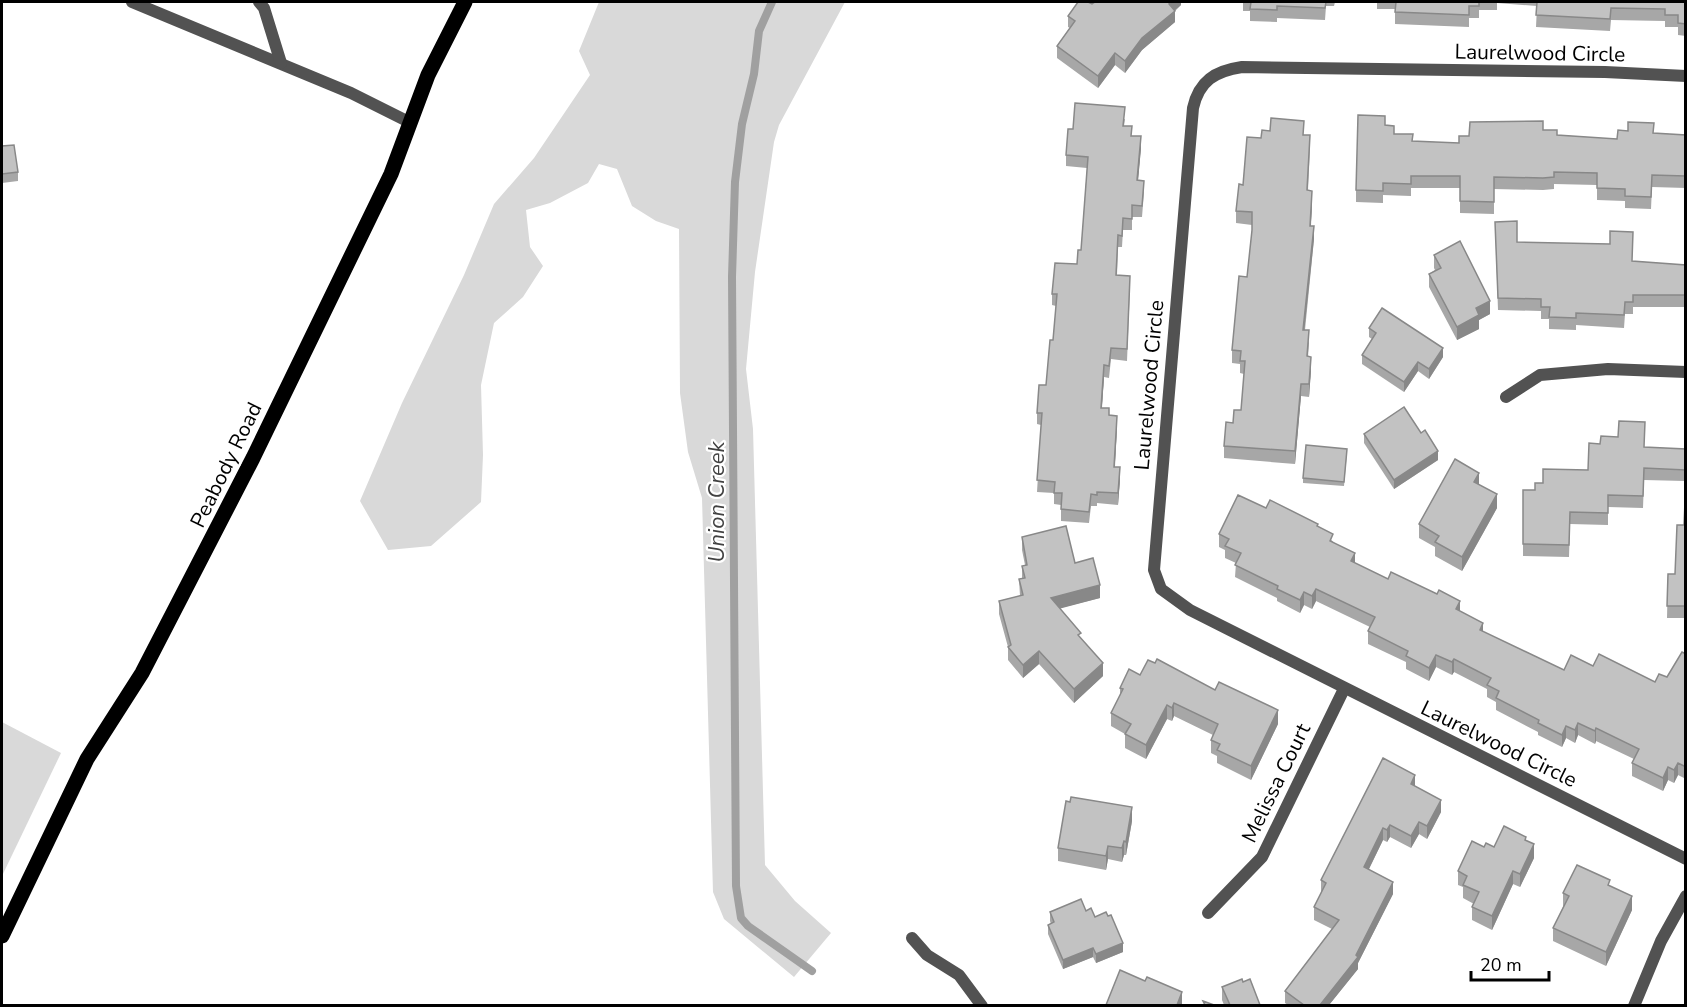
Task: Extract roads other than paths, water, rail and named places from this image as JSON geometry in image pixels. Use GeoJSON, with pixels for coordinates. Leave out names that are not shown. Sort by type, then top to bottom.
{"type":"FeatureCollection","features":[{"type":"Feature","properties":{"kind":"main road","name":"Peabody Road"},"geometry":{"type":"LineString","coordinates":[[2,936],[87,759],[142,673],[248,468],[391,174],[428,75],[465,2]]}},
{"type":"Feature","properties":{"kind":"street"},"geometry":{"type":"LineString","coordinates":[[132,2],[351,93],[409,122]]}},
{"type":"Feature","properties":{"kind":"street"},"geometry":{"type":"LineString","coordinates":[[259,2],[264,8],[281,63]]}},
{"type":"Feature","properties":{"kind":"street","name":"Laurelwood Circle"},"geometry":{"type":"LineString","coordinates":[[1686,76],[1605,72],[1242,67],[1216,73],[1201,85],[1195,95],[1154,570],[1161,589],[1190,610],[1686,859]]}},
{"type":"Feature","properties":{"kind":"street"},"geometry":{"type":"LineString","coordinates":[[1506,397],[1540,375],[1608,369],[1686,372]]}},
{"type":"Feature","properties":{"kind":"street","name":"Melissa Court"},"geometry":{"type":"LineString","coordinates":[[1208,913],[1262,857],[1344,689]]}},
{"type":"Feature","properties":{"kind":"street"},"geometry":{"type":"LineString","coordinates":[[1634,1005],[1661,941],[1686,896]]}},
{"type":"Feature","properties":{"kind":"street"},"geometry":{"type":"LineString","coordinates":[[912,938],[927,955],[959,975],[982,1005]]}},
{"type":"Feature","properties":{"kind":"waterway","name":"Union Creek"},"geometry":{"type":"LineString","coordinates":[[772,2],[759,31],[754,74],[742,124],[735,182],[732,277],[736,886],[741,918],[748,926],[812,971]]}}]}
